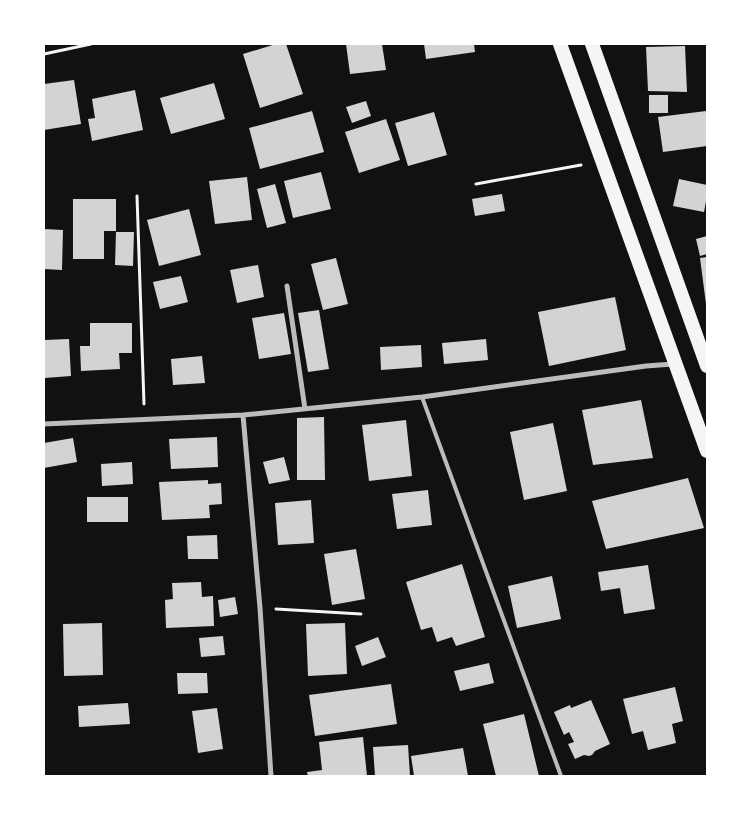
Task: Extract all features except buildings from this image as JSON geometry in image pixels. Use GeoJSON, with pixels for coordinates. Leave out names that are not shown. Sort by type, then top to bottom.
{"type":"FeatureCollection","features":[{"type":"Feature","properties":{"kind":"highway"},"geometry":{"type":"LineString","coordinates":[[560,44],[707,451]]}},
{"type":"Feature","properties":{"kind":"highway"},"geometry":{"type":"LineString","coordinates":[[592,44],[707,366]]}},
{"type":"Feature","properties":{"kind":"street"},"geometry":{"type":"LineString","coordinates":[[287,286],[305,409]]}},
{"type":"Feature","properties":{"kind":"street"},"geometry":{"type":"LineString","coordinates":[[44,424],[243,415],[422,397],[646,366],[676,364]]}},
{"type":"Feature","properties":{"kind":"street"},"geometry":{"type":"LineString","coordinates":[[243,415],[260,608],[271,776]]}},
{"type":"Feature","properties":{"kind":"lane"},"geometry":{"type":"LineString","coordinates":[[422,397],[561,776]]}},
{"type":"Feature","properties":{"kind":"path"},"geometry":{"type":"LineString","coordinates":[[44,54],[91,44]]}},
{"type":"Feature","properties":{"kind":"path"},"geometry":{"type":"LineString","coordinates":[[476,184],[602,161]]}},
{"type":"Feature","properties":{"kind":"path"},"geometry":{"type":"LineString","coordinates":[[137,196],[144,419]]}},
{"type":"Feature","properties":{"kind":"path"},"geometry":{"type":"LineString","coordinates":[[260,608],[361,614]]}}]}
